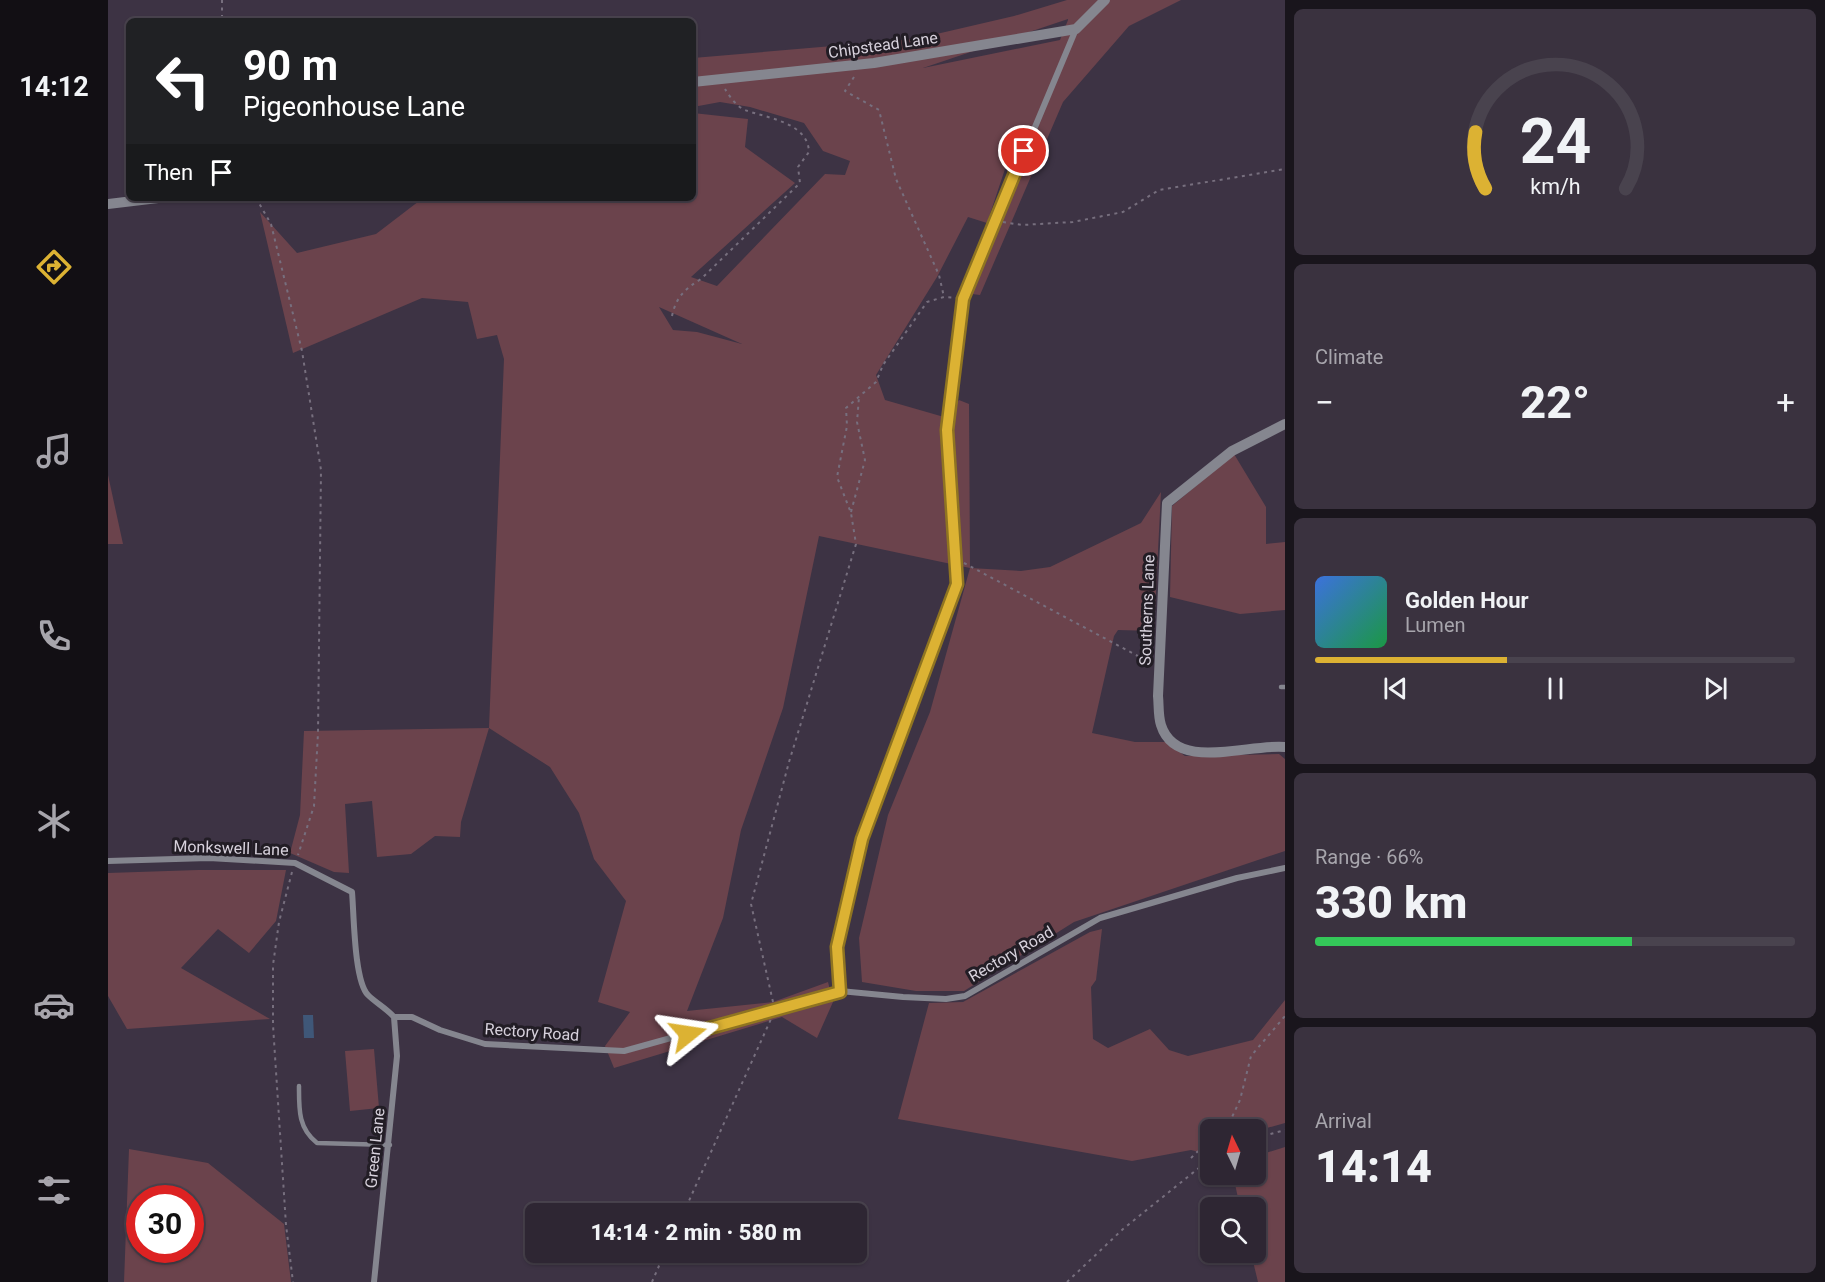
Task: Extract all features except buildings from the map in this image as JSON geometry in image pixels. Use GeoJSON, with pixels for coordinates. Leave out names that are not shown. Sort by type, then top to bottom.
{"type":"FeatureCollection","features":[{"type":"Feature","properties":{"kind":"street"},"geometry":{"type":"LineString","coordinates":[[840,992],[837,947],[862,839],[957,584],[947,430],[963,299],[1076,29],[1105,0]]}},
{"type":"Feature","properties":{"kind":"street","name":"Chipstead Lane"},"geometry":{"type":"LineString","coordinates":[[696,82],[861,64],[1076,29]]}},
{"type":"Feature","properties":{"kind":"street"},"geometry":{"type":"LineString","coordinates":[[108,204],[133,201]]}},
{"type":"Feature","properties":{"kind":"street","name":"Southerns Lane"},"geometry":{"type":"LineString","coordinates":[[1285,424],[1232,451],[1167,503],[1160,667],[1160,724],[1166,736],[1183,750],[1199,752],[1285,747]]}},
{"type":"Feature","properties":{"kind":"street","name":"Monkswell Lane"},"geometry":{"type":"LineString","coordinates":[[108,861],[209,858],[295,863],[352,892],[360,980],[367,995],[385,1007],[393,1017]]}},
{"type":"Feature","properties":{"kind":"street","name":"Rectory Road"},"geometry":{"type":"LineString","coordinates":[[393,1017],[412,1017],[440,1030],[484,1044],[624,1051],[840,992],[946,999],[965,996],[1100,918],[1227,881],[1285,868]]}},
{"type":"Feature","properties":{"kind":"street","name":"Green Lane"},"geometry":{"type":"LineString","coordinates":[[374,1282],[390,1144],[397,1056],[393,1017]]}},
{"type":"Feature","properties":{"kind":"lane"},"geometry":{"type":"LineString","coordinates":[[299,1086],[300,1118],[305,1131],[317,1143],[390,1144]]}},
{"type":"Feature","properties":{"kind":"path"},"geometry":{"type":"LineString","coordinates":[[222,0],[222,18]]}},
{"type":"Feature","properties":{"kind":"path"},"geometry":{"type":"LineString","coordinates":[[861,64],[845,91],[879,110],[896,179],[939,274],[944,297]]}},
{"type":"Feature","properties":{"kind":"path"},"geometry":{"type":"LineString","coordinates":[[672,316],[675,303],[682,291],[701,279],[800,183],[798,166],[809,152],[809,144],[798,131],[772,116],[743,109],[730,98],[718,79]]}},
{"type":"Feature","properties":{"kind":"path"},"geometry":{"type":"LineString","coordinates":[[995,221],[1022,225],[1073,222],[1123,212],[1159,190],[1285,169]]}},
{"type":"Feature","properties":{"kind":"path"},"geometry":{"type":"LineString","coordinates":[[258,201],[271,224],[299,339],[321,470],[318,733],[314,806],[279,922],[273,964],[273,1025],[286,1225],[293,1282]]}},
{"type":"Feature","properties":{"kind":"path"},"geometry":{"type":"LineString","coordinates":[[688,1203],[774,1011],[751,904],[789,762],[856,544],[851,513],[837,477],[847,426],[846,408],[876,382],[883,365],[927,302],[944,297],[963,299]]}},
{"type":"Feature","properties":{"kind":"path"},"geometry":{"type":"LineString","coordinates":[[851,513],[865,460],[857,422],[859,397]]}},
{"type":"Feature","properties":{"kind":"path"},"geometry":{"type":"LineString","coordinates":[[956,559],[1160,667]]}},
{"type":"Feature","properties":{"kind":"path"},"geometry":{"type":"LineString","coordinates":[[1231,1119],[1240,1101],[1251,1056],[1285,1016]]}},
{"type":"Feature","properties":{"kind":"path"},"geometry":{"type":"LineString","coordinates":[[1266,1135],[1285,1130]]}},
{"type":"Feature","properties":{"kind":"path"},"geometry":{"type":"LineString","coordinates":[[1191,1158],[1200,1151]]}},
{"type":"Feature","properties":{"kind":"path"},"geometry":{"type":"LineString","coordinates":[[1067,1282],[1123,1229],[1200,1167]]}},
{"type":"Feature","properties":{"kind":"path"},"geometry":{"type":"LineString","coordinates":[[652,1282],[661,1263]]}},
{"type":"Feature","properties":{"kind":"shaded area"},"geometry":{"type":"Polygon","coordinates":[[[1067,0],[1181,0],[1129,26],[1063,102],[980,295],[972,294],[1008,205],[1007,163],[987,223],[968,217],[937,277],[876,375],[885,400],[944,417],[959,400],[969,404],[970,568],[819,536],[783,708],[741,830],[723,918],[687,1011],[773,1002],[828,982],[833,1002],[817,1038],[782,1017],[614,1068],[605,1046],[630,1012],[598,1002],[626,901],[594,859],[579,813],[550,767],[489,728],[504,359],[497,335],[477,339],[468,302],[422,298],[293,353],[260,212],[297,253],[376,234],[419,201],[696,201],[696,113],[748,119],[745,147],[795,183],[691,277],[717,286],[825,174],[845,175],[850,161],[823,151],[804,123],[750,107],[720,102],[696,106],[696,58],[915,39],[1014,16],[1067,0]],[[1068,19],[923,68],[1060,40],[1068,19]],[[659,307],[673,330],[697,332],[742,344],[659,307]]]}},
{"type":"Feature","properties":{"kind":"shaded area"},"geometry":{"type":"Polygon","coordinates":[[[1234,454],[1266,507],[1266,544],[1285,542],[1285,610],[1240,614],[1170,597],[1172,506],[1234,454]]]}},
{"type":"Feature","properties":{"kind":"shaded area"},"geometry":{"type":"Polygon","coordinates":[[[108,475],[123,544],[108,544],[108,475]]]}},
{"type":"Feature","properties":{"kind":"shaded area"},"geometry":{"type":"Polygon","coordinates":[[[1161,492],[1154,631],[1118,630],[1114,636],[1092,733],[1135,742],[1166,742],[1185,756],[1279,754],[1285,759],[1285,851],[1074,922],[964,991],[916,991],[862,982],[859,938],[888,815],[930,712],[970,568],[1021,571],[1050,567],[1141,523],[1161,492]]]}},
{"type":"Feature","properties":{"kind":"shaded area"},"geometry":{"type":"Polygon","coordinates":[[[489,728],[461,822],[460,837],[435,836],[411,854],[377,857],[372,801],[345,804],[349,873],[334,872],[290,853],[300,815],[304,731],[489,728]]]}},
{"type":"Feature","properties":{"kind":"shaded area"},"geometry":{"type":"Polygon","coordinates":[[[286,870],[276,921],[249,953],[218,929],[181,968],[270,1019],[127,1029],[108,996],[108,873],[286,870]]]}},
{"type":"Feature","properties":{"kind":"shaded area"},"geometry":{"type":"Polygon","coordinates":[[[1102,929],[1096,980],[1091,987],[1093,1039],[1108,1048],[1150,1029],[1169,1050],[1188,1056],[1253,1040],[1285,1000],[1285,1123],[1266,1128],[1266,1119],[1200,1119],[1200,1152],[1191,1150],[1132,1161],[898,1119],[929,1003],[963,1002],[1090,932],[1102,929]]]}},
{"type":"Feature","properties":{"kind":"shaded area"},"geometry":{"type":"Polygon","coordinates":[[[374,1049],[379,1108],[350,1111],[345,1051],[374,1049]]]}},
{"type":"Feature","properties":{"kind":"shaded area"},"geometry":{"type":"Polygon","coordinates":[[[1285,1147],[1285,1282],[1258,1282],[1253,1263],[1266,1263],[1266,1197],[1238,1197],[1235,1185],[1266,1185],[1266,1153],[1285,1147]]]}},
{"type":"Feature","properties":{"kind":"shaded area"},"geometry":{"type":"Polygon","coordinates":[[[129,1149],[208,1163],[284,1224],[291,1282],[124,1282],[126,1229],[126,1263],[204,1263],[204,1185],[128,1185],[129,1149]]]}},
{"type":"Feature","properties":{"kind":"water"},"geometry":{"type":"Polygon","coordinates":[[[303,1015],[313,1015],[314,1038],[304,1038],[303,1015]]]}},
{"type":"Feature","properties":{"kind":"route"},"geometry":{"type":"LineString","coordinates":[[688,1034],[840,992],[837,947],[862,839],[957,584],[947,430],[963,299],[1024,151]]}}]}
